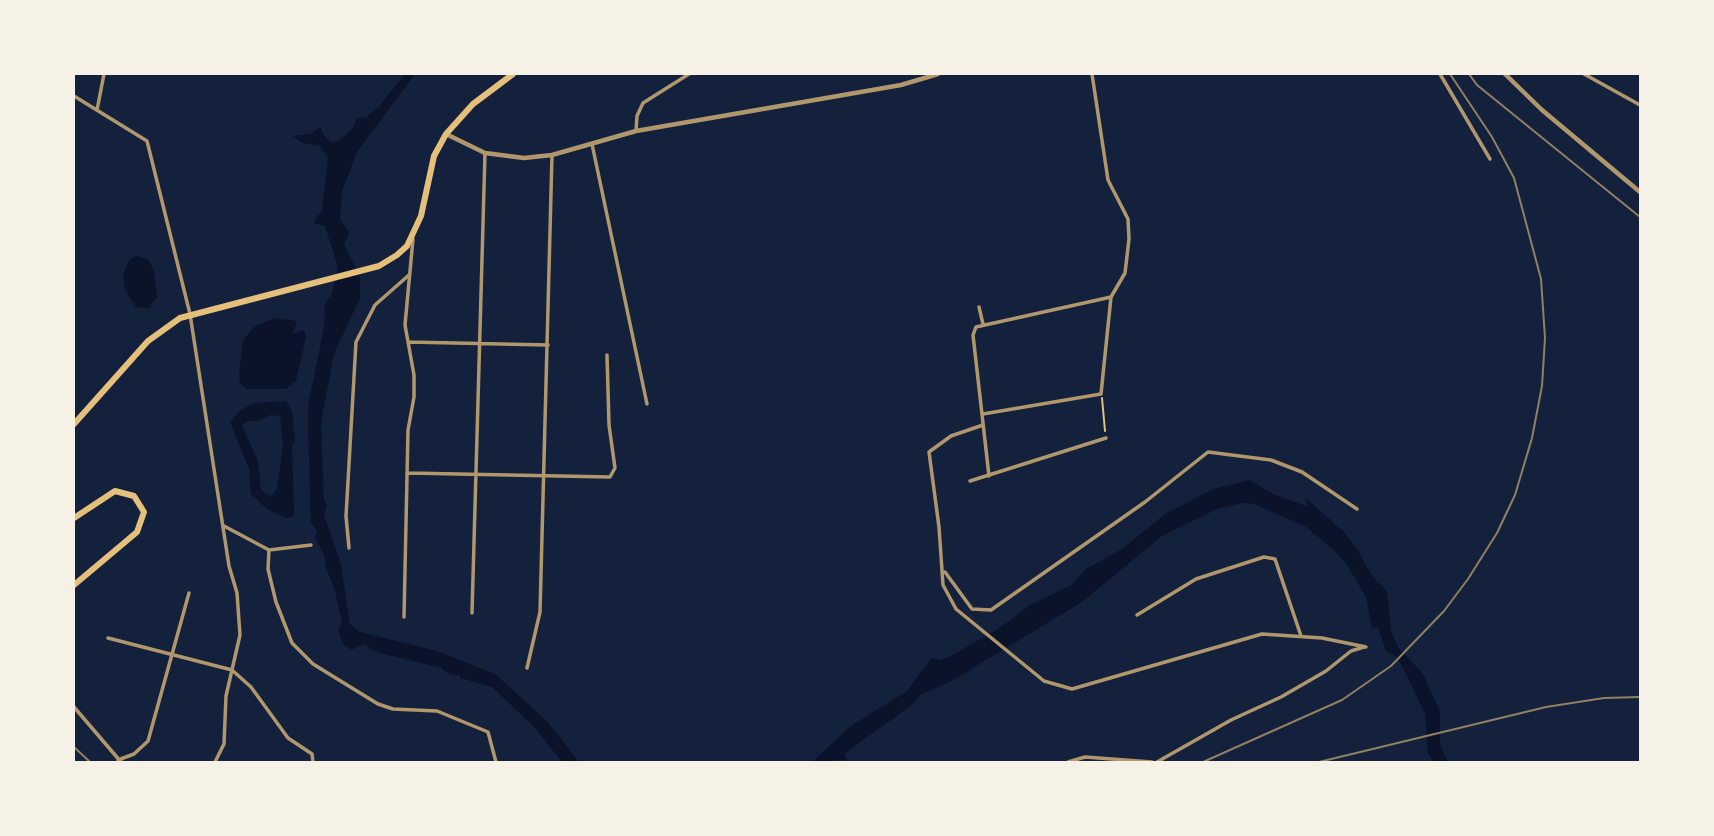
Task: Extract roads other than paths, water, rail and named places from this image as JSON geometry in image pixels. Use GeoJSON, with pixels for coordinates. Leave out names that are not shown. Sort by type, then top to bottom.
{"type":"FeatureCollection","features":[{"type":"Feature","properties":{"kind":"main road"},"geometry":{"type":"LineString","coordinates":[[74,424],[148,341],[190,314],[379,265],[407,246],[421,216],[434,156],[446,134],[473,104],[509,76]]}},
{"type":"Feature","properties":{"kind":"main road"},"geometry":{"type":"LineString","coordinates":[[74,518],[107,495],[122,491],[134,496],[144,512],[137,533],[74,585]]}},
{"type":"Feature","properties":{"kind":"street"},"geometry":{"type":"LineString","coordinates":[[97,110],[104,74]]}},
{"type":"Feature","properties":{"kind":"street"},"geometry":{"type":"LineString","coordinates":[[636,131],[637,116],[643,103],[689,74]]}},
{"type":"Feature","properties":{"kind":"street"},"geometry":{"type":"LineString","coordinates":[[446,134],[485,153],[524,158],[552,155],[636,131],[901,85],[938,74]]}},
{"type":"Feature","properties":{"kind":"street"},"geometry":{"type":"LineString","coordinates":[[983,414],[1101,394],[1111,297],[1125,273],[1128,219],[1108,180],[1092,74]]}},
{"type":"Feature","properties":{"kind":"street"},"geometry":{"type":"LineString","coordinates":[[1440,74],[1490,159]]}},
{"type":"Feature","properties":{"kind":"street"},"geometry":{"type":"LineString","coordinates":[[1505,74],[1542,110],[1640,190]]}},
{"type":"Feature","properties":{"kind":"street"},"geometry":{"type":"LineString","coordinates":[[1584,74],[1640,105]]}},
{"type":"Feature","properties":{"kind":"street"},"geometry":{"type":"LineString","coordinates":[[74,96],[147,141],[190,314],[229,566],[237,593],[240,635],[226,696],[224,744],[215,762]]}},
{"type":"Feature","properties":{"kind":"street"},"geometry":{"type":"LineString","coordinates":[[592,144],[647,404]]}},
{"type":"Feature","properties":{"kind":"street"},"geometry":{"type":"LineString","coordinates":[[472,613],[485,153]]}},
{"type":"Feature","properties":{"kind":"street"},"geometry":{"type":"LineString","coordinates":[[527,668],[540,612],[552,155]]}},
{"type":"Feature","properties":{"kind":"street"},"geometry":{"type":"LineString","coordinates":[[404,617],[408,430],[414,397],[405,325],[414,233]]}},
{"type":"Feature","properties":{"kind":"street"},"geometry":{"type":"LineString","coordinates":[[349,548],[346,516],[356,342],[375,305],[410,274]]}},
{"type":"Feature","properties":{"kind":"street"},"geometry":{"type":"LineString","coordinates":[[989,476],[973,335],[976,327],[1111,297]]}},
{"type":"Feature","properties":{"kind":"street"},"geometry":{"type":"LineString","coordinates":[[979,307],[983,324]]}},
{"type":"Feature","properties":{"kind":"street"},"geometry":{"type":"LineString","coordinates":[[408,342],[548,345]]}},
{"type":"Feature","properties":{"kind":"street"},"geometry":{"type":"LineString","coordinates":[[407,473],[610,477],[615,468],[609,425],[607,355]]}},
{"type":"Feature","properties":{"kind":"street"},"geometry":{"type":"LineString","coordinates":[[984,425],[951,436],[929,452],[943,585],[947,597],[969,620],[1044,681],[1072,689],[1262,634],[1366,646],[1352,651],[1326,671],[1281,697],[1231,720],[1154,762],[1085,757],[1068,762]]}},
{"type":"Feature","properties":{"kind":"street"},"geometry":{"type":"LineString","coordinates":[[970,481],[1106,438]]}},
{"type":"Feature","properties":{"kind":"street"},"geometry":{"type":"LineString","coordinates":[[943,570],[972,609],[991,610],[1144,502],[1208,452],[1240,454],[1282,464],[1326,486],[1357,509]]}},
{"type":"Feature","properties":{"kind":"street"},"geometry":{"type":"LineString","coordinates":[[224,526],[269,550],[311,545]]}},
{"type":"Feature","properties":{"kind":"street"},"geometry":{"type":"LineString","coordinates":[[269,550],[268,569],[280,612],[292,643],[313,664],[333,679],[393,709],[437,711],[475,725],[488,732],[496,762]]}},
{"type":"Feature","properties":{"kind":"street"},"geometry":{"type":"LineString","coordinates":[[1138,615],[1187,584],[1264,558],[1275,559],[1302,637]]}},
{"type":"Feature","properties":{"kind":"street"},"geometry":{"type":"LineString","coordinates":[[74,707],[120,761],[134,754],[148,741],[189,593]]}},
{"type":"Feature","properties":{"kind":"street"},"geometry":{"type":"LineString","coordinates":[[108,638],[172,657],[232,670],[251,687],[288,738],[312,754],[313,762]]}},
{"type":"Feature","properties":{"kind":"water"},"geometry":{"type":"Polygon","coordinates":[[[405,74],[415,74],[357,152],[342,191],[340,219],[349,233],[344,245],[360,276],[360,298],[334,354],[321,423],[324,499],[327,506],[324,515],[341,564],[350,624],[360,632],[437,651],[495,674],[548,722],[579,762],[562,762],[535,728],[492,687],[460,678],[459,673],[457,676],[449,674],[441,668],[376,652],[364,644],[351,650],[342,642],[338,630],[342,623],[335,590],[326,568],[324,554],[315,539],[317,531],[311,523],[308,405],[324,328],[325,303],[332,294],[338,267],[325,226],[313,223],[322,210],[328,158],[320,146],[302,143],[293,136],[310,134],[321,127],[323,134],[332,143],[340,140],[353,128],[357,118],[367,117],[379,106],[405,74]]]}},
{"type":"Feature","properties":{"kind":"water"},"geometry":{"type":"Polygon","coordinates":[[[137,256],[148,259],[154,270],[157,297],[149,308],[136,307],[125,290],[123,273],[130,259],[137,256]]]}},
{"type":"Feature","properties":{"kind":"water"},"geometry":{"type":"Polygon","coordinates":[[[275,318],[297,321],[293,334],[304,330],[306,337],[296,381],[286,389],[246,389],[240,383],[239,375],[243,340],[255,326],[275,318]]]}},
{"type":"Feature","properties":{"kind":"water"},"geometry":{"type":"Polygon","coordinates":[[[286,401],[292,411],[295,441],[292,446],[293,517],[285,518],[267,509],[251,494],[249,469],[230,422],[241,410],[254,403],[286,401]],[[270,415],[258,421],[247,421],[242,426],[258,461],[261,490],[271,497],[277,488],[283,445],[280,416],[270,415]]]}},
{"type":"Feature","properties":{"kind":"water"},"geometry":{"type":"Polygon","coordinates":[[[1250,480],[1273,494],[1309,507],[1305,501],[1308,500],[1345,533],[1372,576],[1387,591],[1391,631],[1398,647],[1423,674],[1440,711],[1440,745],[1448,762],[1434,762],[1428,754],[1425,713],[1402,666],[1396,657],[1386,651],[1378,627],[1372,628],[1366,597],[1347,565],[1335,551],[1306,527],[1254,504],[1242,503],[1217,509],[1162,536],[1082,602],[950,682],[921,694],[913,704],[844,754],[847,760],[812,762],[851,726],[907,691],[932,657],[940,660],[949,657],[998,629],[1030,605],[1071,585],[1086,569],[1122,549],[1165,514],[1213,489],[1250,480]]]}},
{"type":"Feature","properties":{"kind":"railway"},"geometry":{"type":"LineString","coordinates":[[1203,762],[1342,700],[1391,666],[1444,611],[1468,579],[1497,533],[1515,495],[1532,438],[1542,386],[1545,338],[1541,279],[1514,178],[1492,137],[1450,74]]}},
{"type":"Feature","properties":{"kind":"railway"},"geometry":{"type":"LineString","coordinates":[[1469,74],[1477,85],[1640,217]]}},
{"type":"Feature","properties":{"kind":"railway"},"geometry":{"type":"LineString","coordinates":[[1319,762],[1546,707],[1604,698],[1640,697]]}},
{"type":"Feature","properties":{"kind":"railway"},"geometry":{"type":"LineString","coordinates":[[74,747],[90,762]]}}]}
